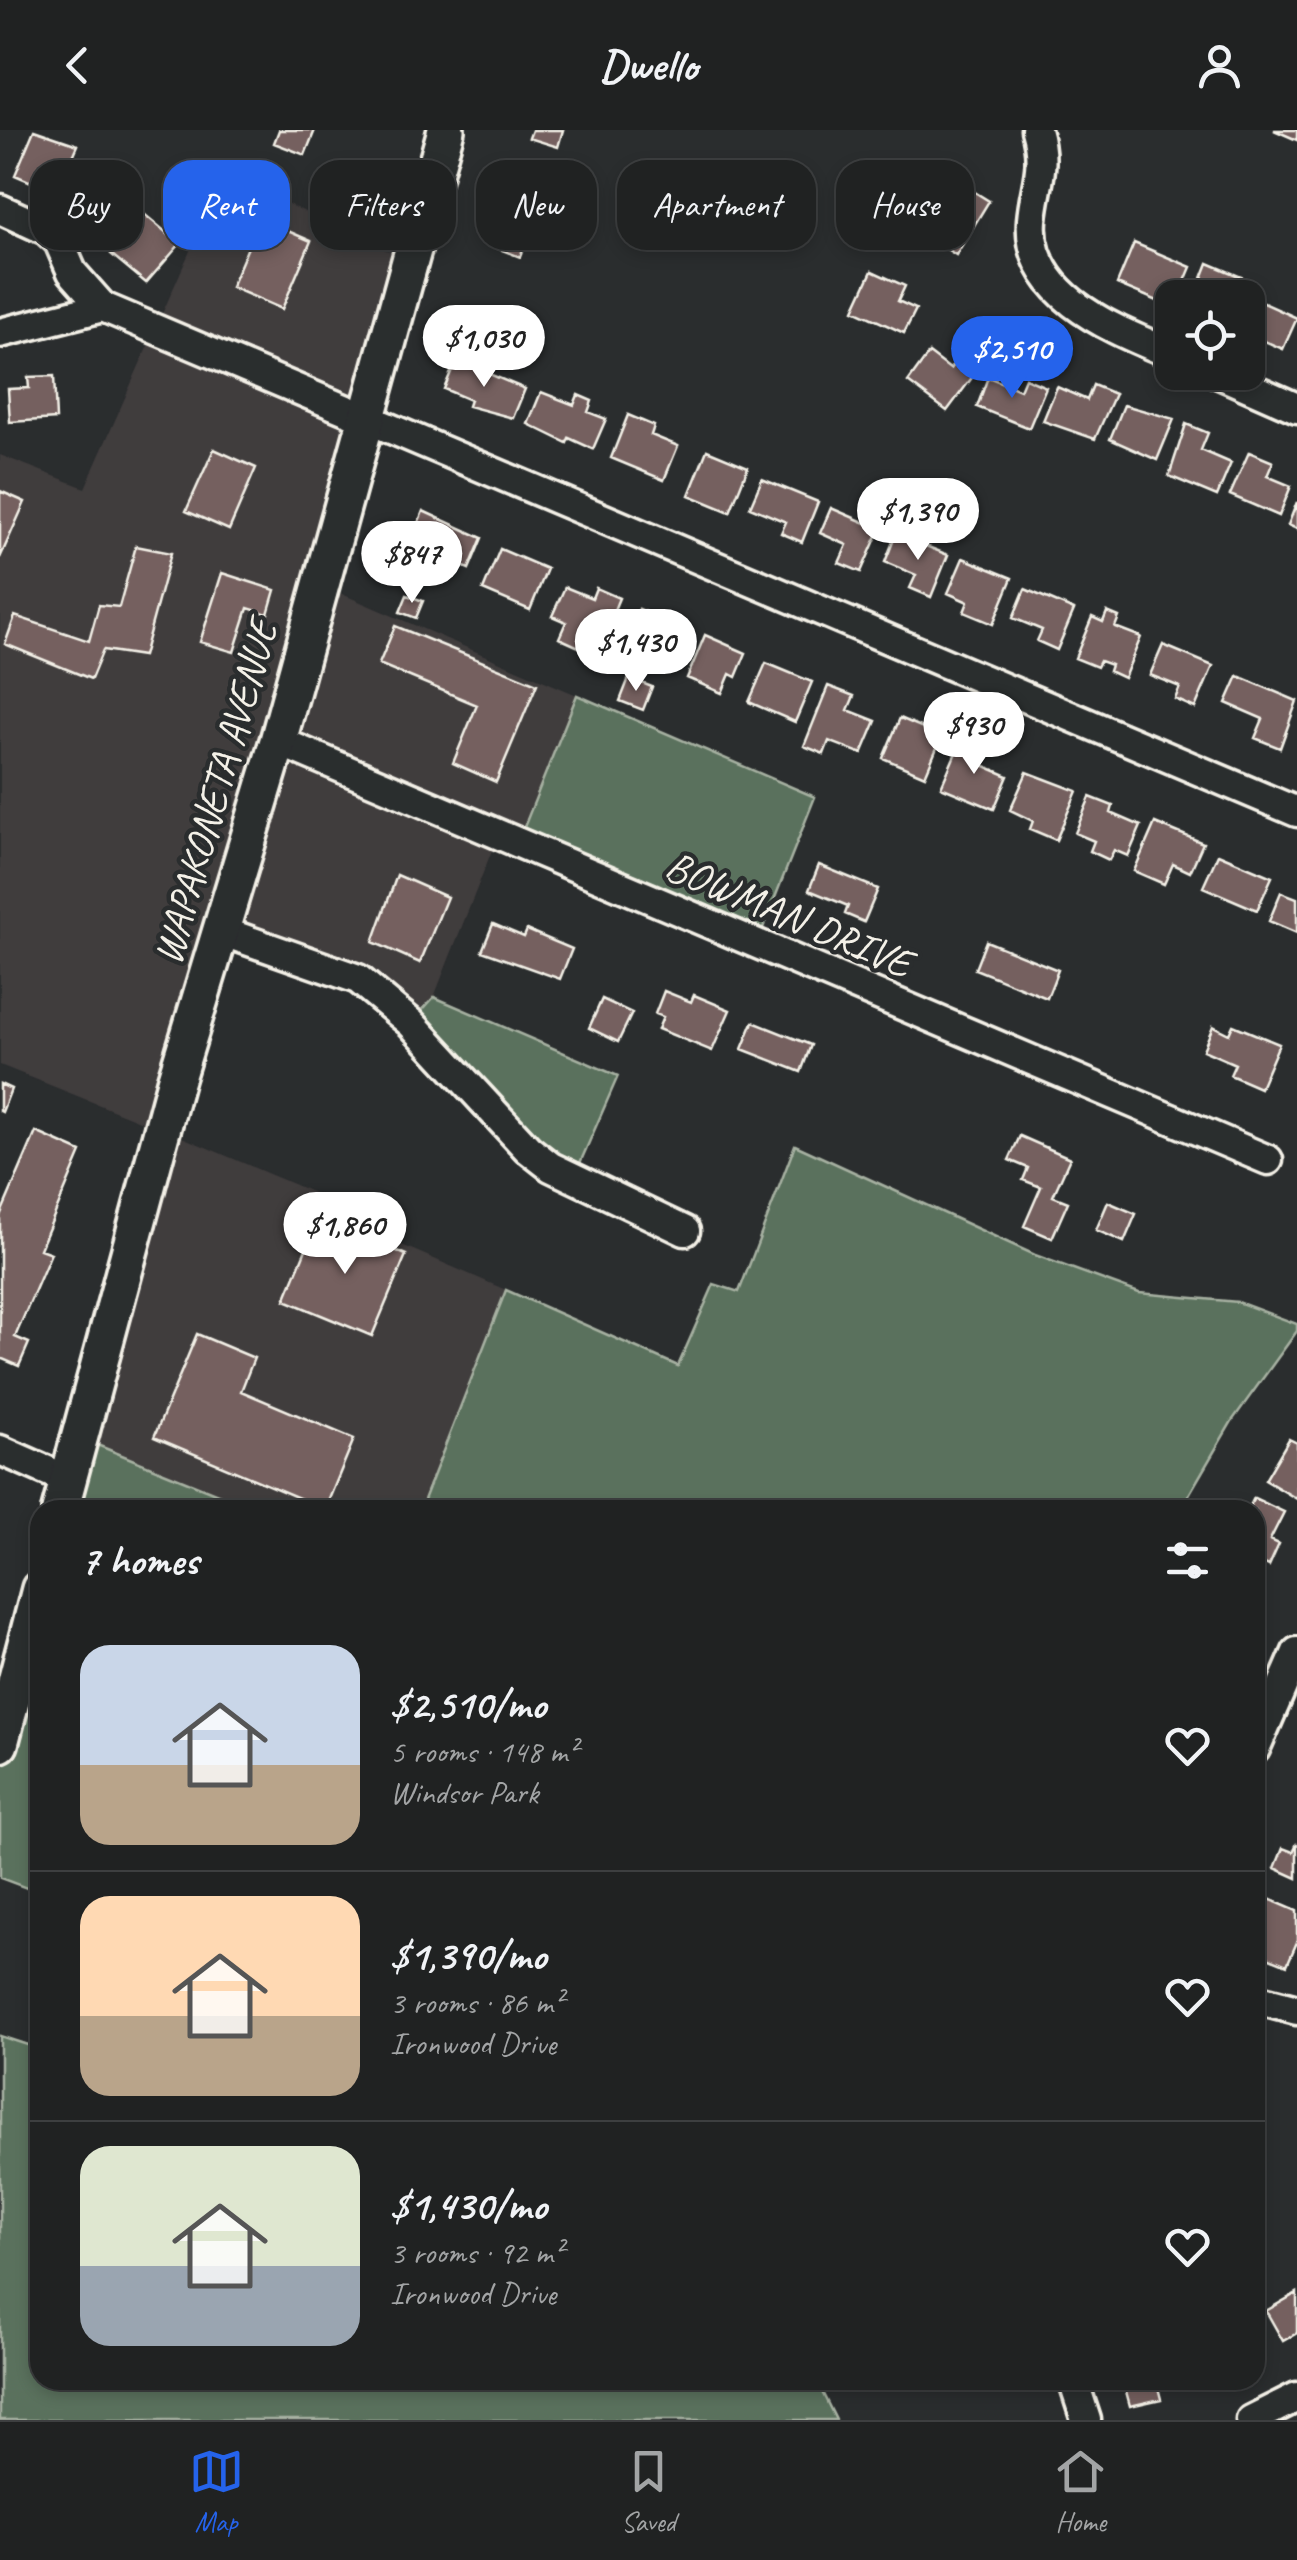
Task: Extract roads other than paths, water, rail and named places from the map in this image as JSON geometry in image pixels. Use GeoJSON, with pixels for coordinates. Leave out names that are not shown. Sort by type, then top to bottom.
{"type":"FeatureCollection","features":[{"type":"Feature","properties":{"kind":"main road","name":"WAPAKONETA AVENUE"},"geometry":{"type":"LineString","coordinates":[[64,1495],[175,1082],[278,741],[446,130]]}},
{"type":"Feature","properties":{"kind":"main road"},"geometry":{"type":"LineString","coordinates":[[0,1744],[30,1628]]}},
{"type":"Feature","properties":{"kind":"street"},"geometry":{"type":"LineString","coordinates":[[1036,130],[1044,158],[1031,224],[1044,271],[1069,301],[1097,322],[1155,347]]}},
{"type":"Feature","properties":{"kind":"street"},"geometry":{"type":"LineString","coordinates":[[0,208],[46,230],[59,242],[72,272],[103,307],[1297,812]]}},
{"type":"Feature","properties":{"kind":"street"},"geometry":{"type":"LineString","coordinates":[[0,333],[103,307]]}},
{"type":"Feature","properties":{"kind":"street"},"geometry":{"type":"LineString","coordinates":[[1256,390],[1297,408]]}},
{"type":"Feature","properties":{"kind":"street","name":"BOWMAN DRIVE"},"geometry":{"type":"LineString","coordinates":[[278,741],[1268,1160]]}},
{"type":"Feature","properties":{"kind":"street"},"geometry":{"type":"LineString","coordinates":[[221,931],[358,980],[412,1023],[528,1149],[551,1168],[685,1232]]}},
{"type":"Feature","properties":{"kind":"street"},"geometry":{"type":"LineString","coordinates":[[0,1450],[64,1495]]}},
{"type":"Feature","properties":{"kind":"street"},"geometry":{"type":"LineString","coordinates":[[1265,1726],[1297,1652]]}},
{"type":"Feature","properties":{"kind":"street"},"geometry":{"type":"LineString","coordinates":[[1265,2002],[1297,2010]]}},
{"type":"Feature","properties":{"kind":"street"},"geometry":{"type":"LineString","coordinates":[[1076,2390],[1086,2420]]}},
{"type":"Feature","properties":{"kind":"street"},"geometry":{"type":"LineString","coordinates":[[1250,2420],[1297,2397]]}}]}
